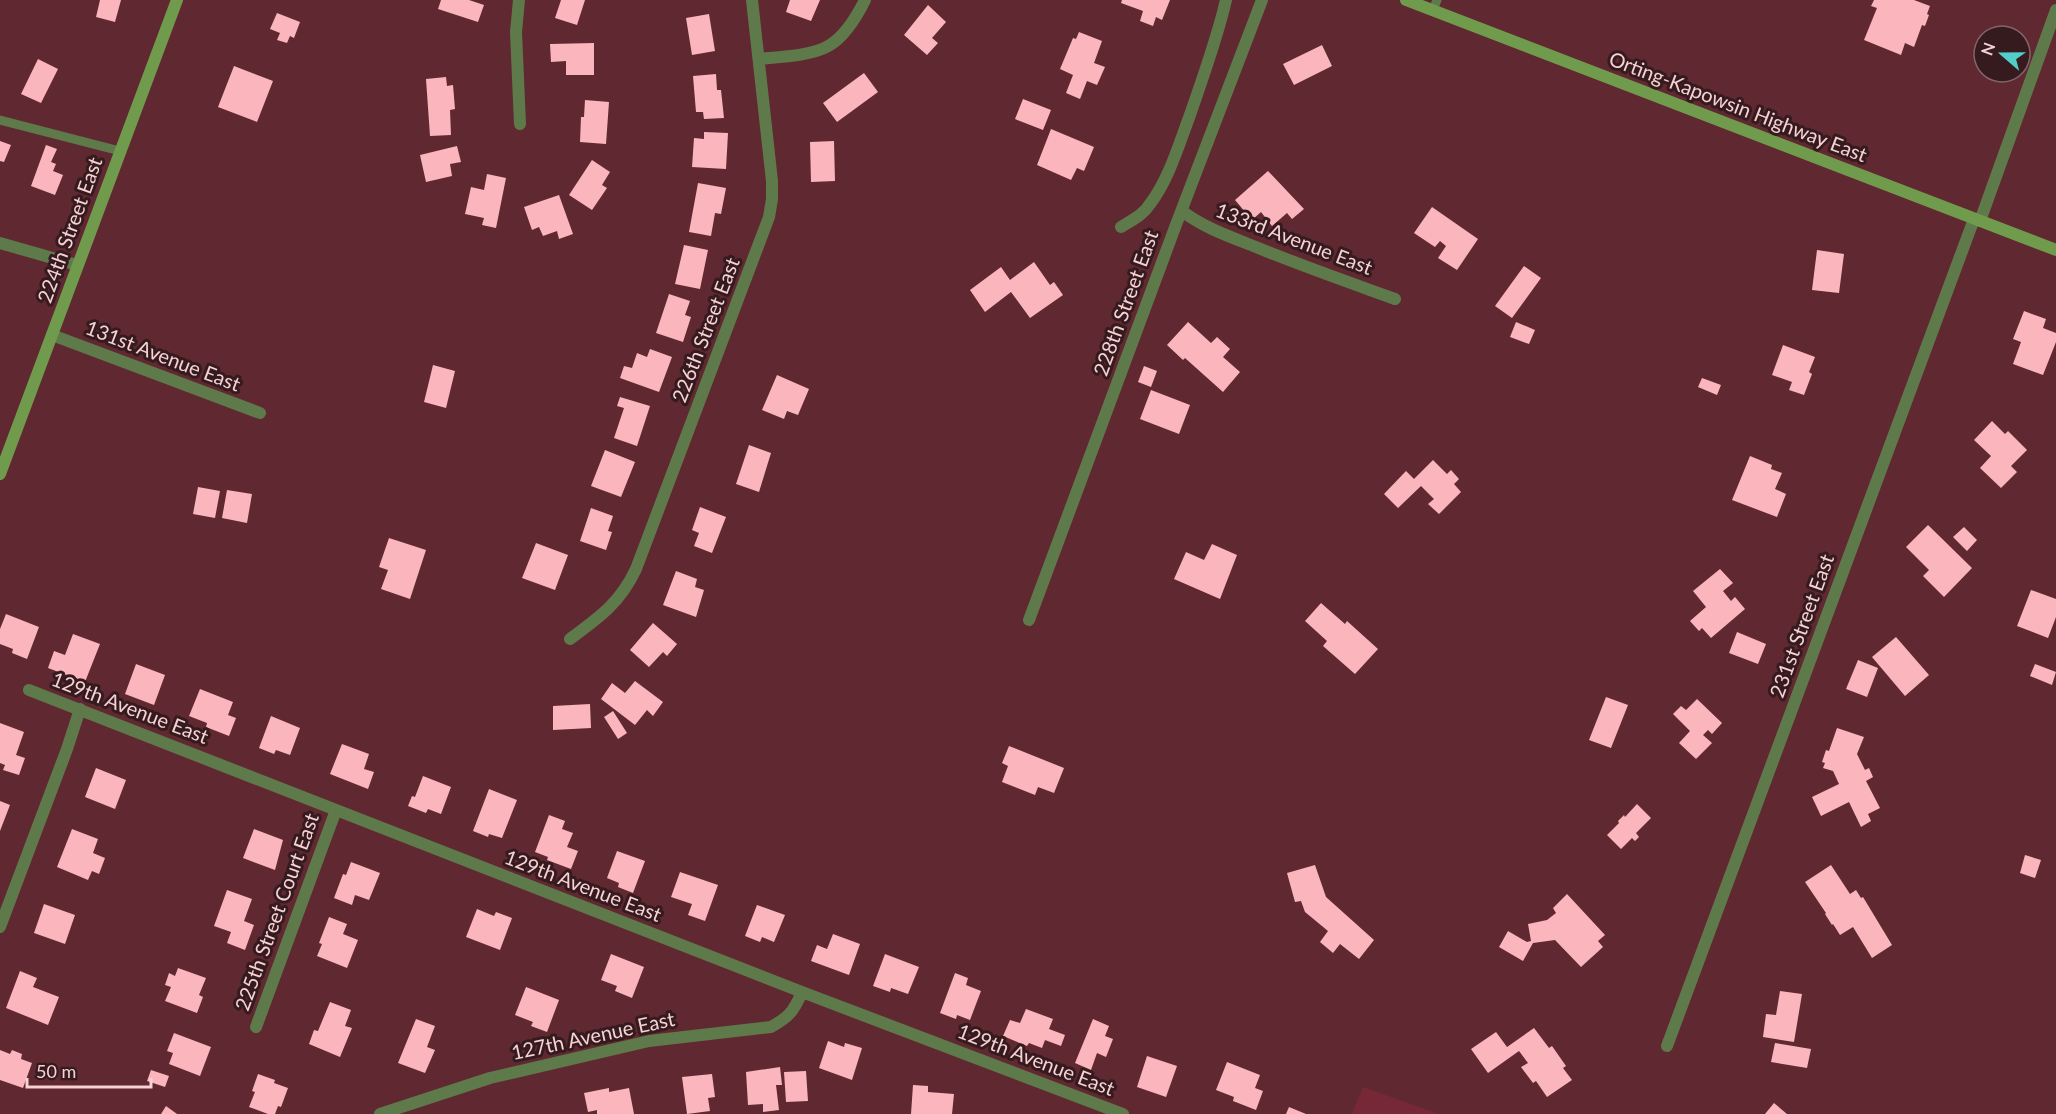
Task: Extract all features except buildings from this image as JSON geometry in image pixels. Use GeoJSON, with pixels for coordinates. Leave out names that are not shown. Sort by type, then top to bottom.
{"type":"FeatureCollection","features":[{"type":"Feature","properties":{"kind":"main road","name":"224th Street East"},"geometry":{"type":"LineString","coordinates":[[0,474],[177,0]]}},
{"type":"Feature","properties":{"kind":"main road","name":"Orting-Kapowsin Highway East"},"geometry":{"type":"LineString","coordinates":[[1406,0],[1435,5],[2056,250]]}},
{"type":"Feature","properties":{"kind":"street"},"geometry":{"type":"LineString","coordinates":[[519,0],[516,32],[520,124]]}},
{"type":"Feature","properties":{"kind":"street","name":"226th Street East"},"geometry":{"type":"LineString","coordinates":[[570,639],[603,615],[628,587],[769,217],[772,181],[752,0]]}},
{"type":"Feature","properties":{"kind":"street"},"geometry":{"type":"LineString","coordinates":[[759,59],[818,50],[830,45],[856,17],[865,0]]}},
{"type":"Feature","properties":{"kind":"street"},"geometry":{"type":"LineString","coordinates":[[1121,227],[1140,216],[1151,204],[1162,182],[1180,143],[1217,37],[1226,0]]}},
{"type":"Feature","properties":{"kind":"street","name":"228th Street East"},"geometry":{"type":"LineString","coordinates":[[1029,620],[1262,0]]}},
{"type":"Feature","properties":{"kind":"street","name":"231st Street East"},"geometry":{"type":"LineString","coordinates":[[1667,1046],[2056,10]]}},
{"type":"Feature","properties":{"kind":"street","name":"133rd Avenue East"},"geometry":{"type":"LineString","coordinates":[[1182,211],[1196,221],[1223,234],[1307,268],[1395,298]]}},
{"type":"Feature","properties":{"kind":"street"},"geometry":{"type":"LineString","coordinates":[[0,243],[77,265]]}},
{"type":"Feature","properties":{"kind":"street","name":"131st Avenue East"},"geometry":{"type":"LineString","coordinates":[[52,334],[260,413]]}},
{"type":"Feature","properties":{"kind":"street","name":"129th Avenue East"},"geometry":{"type":"LineString","coordinates":[[29,690],[802,992],[1124,1114]]}},
{"type":"Feature","properties":{"kind":"street"},"geometry":{"type":"LineString","coordinates":[[0,927],[80,709]]}},
{"type":"Feature","properties":{"kind":"street","name":"225th Street Court East"},"geometry":{"type":"LineString","coordinates":[[256,1027],[336,810]]}},
{"type":"Feature","properties":{"kind":"street","name":"127th Avenue East"},"geometry":{"type":"LineString","coordinates":[[380,1114],[490,1078],[649,1041],[771,1027],[794,1011],[802,992]]}},
{"type":"Feature","properties":{"kind":"lane"},"geometry":{"type":"LineString","coordinates":[[0,120],[120,151]]}},
{"type":"Feature","properties":{"kind":"shaded area"},"geometry":{"type":"Polygon","coordinates":[[[1363,1087],[1439,1114],[1352,1114],[1363,1087]]]}}]}
